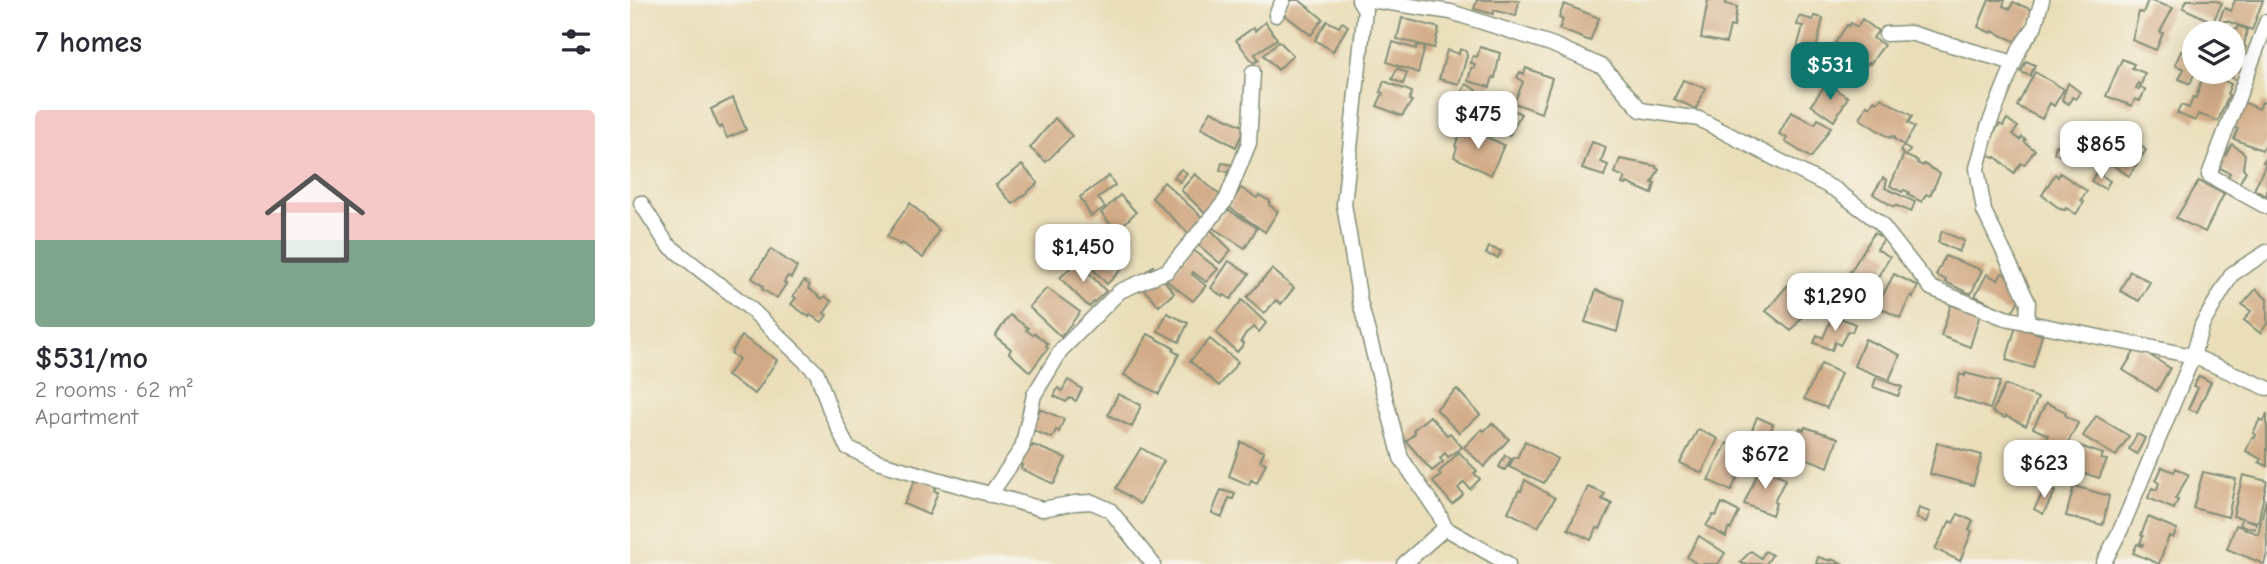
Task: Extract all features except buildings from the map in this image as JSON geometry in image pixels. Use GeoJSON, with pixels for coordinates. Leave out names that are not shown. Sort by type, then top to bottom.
{"type":"FeatureCollection","features":[{"type":"Feature","properties":{"kind":"street"},"geometry":{"type":"LineString","coordinates":[[1276,15],[1283,0]]}},
{"type":"Feature","properties":{"kind":"street"},"geometry":{"type":"LineString","coordinates":[[1359,0],[1365,10],[1344,204],[1360,302],[1401,458],[1445,528],[1508,564]]}},
{"type":"Feature","properties":{"kind":"street"},"geometry":{"type":"LineString","coordinates":[[1370,0],[1451,12],[1551,44],[1603,67],[1641,110],[1699,120],[1836,190],[1880,223],[1931,288],[2005,318],[2193,356],[2267,388]]}},
{"type":"Feature","properties":{"kind":"street"},"geometry":{"type":"LineString","coordinates":[[2027,323],[2028,302],[1984,211],[1977,168],[1988,127],[2021,46],[2034,28],[2042,0]]}},
{"type":"Feature","properties":{"kind":"street"},"geometry":{"type":"LineString","coordinates":[[2267,21],[2209,175],[2267,207]]}},
{"type":"Feature","properties":{"kind":"street"},"geometry":{"type":"LineString","coordinates":[[1886,34],[1910,33],[2014,62]]}},
{"type":"Feature","properties":{"kind":"street"},"geometry":{"type":"LineString","coordinates":[[990,495],[1023,448],[1034,395],[1062,349],[1120,291],[1167,271],[1226,200],[1249,144],[1254,72]]}},
{"type":"Feature","properties":{"kind":"street"},"geometry":{"type":"LineString","coordinates":[[641,203],[667,244],[752,310],[817,373],[847,447],[877,462],[1042,509],[1093,502],[1110,510],[1153,564]]}},
{"type":"Feature","properties":{"kind":"street"},"geometry":{"type":"LineString","coordinates":[[2103,564],[2121,529],[2193,356],[2202,325],[2232,274],[2267,252]]}},
{"type":"Feature","properties":{"kind":"street"},"geometry":{"type":"LineString","coordinates":[[1404,564],[1445,528]]}}]}
